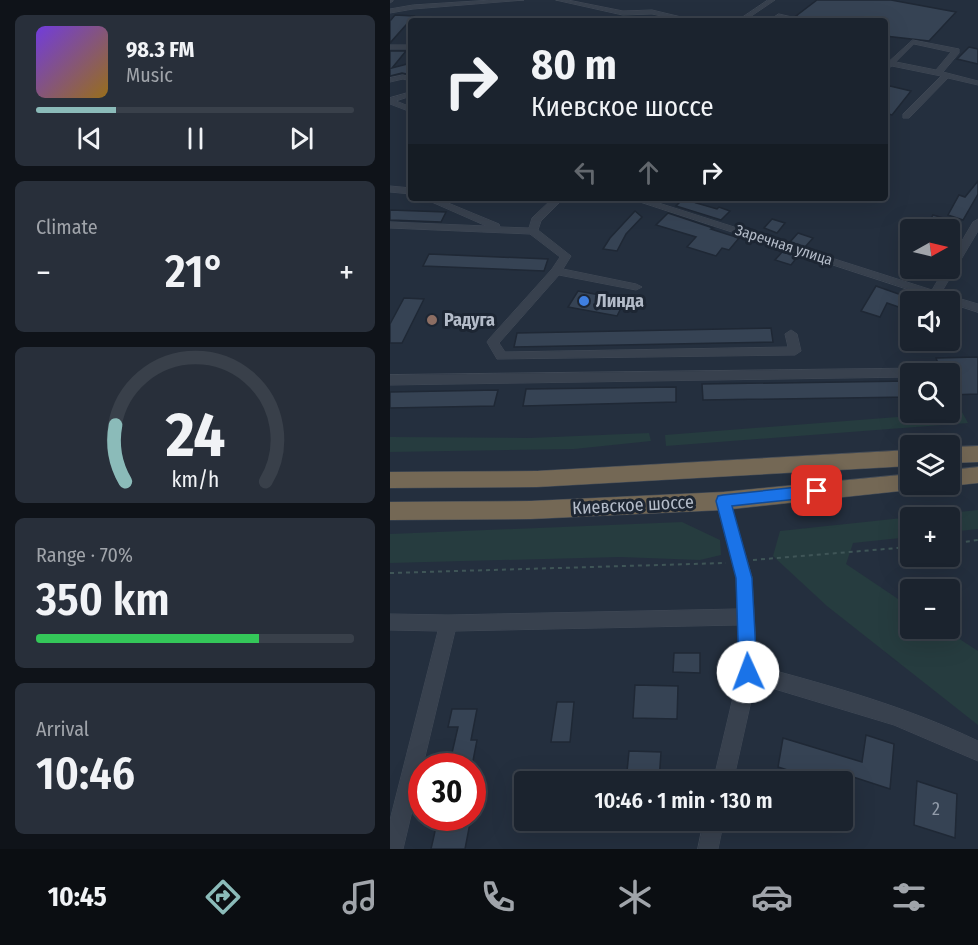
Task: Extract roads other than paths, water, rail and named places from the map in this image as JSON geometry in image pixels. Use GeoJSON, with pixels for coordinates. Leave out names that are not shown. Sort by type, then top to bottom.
{"type":"FeatureCollection","features":[{"type":"Feature","properties":{"kind":"highway"},"geometry":{"type":"LineString","coordinates":[[960,455],[978,454]]}},
{"type":"Feature","properties":{"kind":"highway","name":"Киевское шоссе"},"geometry":{"type":"LineString","coordinates":[[390,480],[537,479],[900,459]]}},
{"type":"Feature","properties":{"kind":"highway"},"geometry":{"type":"LineString","coordinates":[[960,477],[978,475]]}},
{"type":"Feature","properties":{"kind":"highway","name":"Киевское шоссе"},"geometry":{"type":"LineString","coordinates":[[390,511],[531,510],[723,501],[900,483]]}},
{"type":"Feature","properties":{"kind":"street"},"geometry":{"type":"LineString","coordinates":[[390,11],[521,0]]}},
{"type":"Feature","properties":{"kind":"street"},"geometry":{"type":"LineString","coordinates":[[559,0],[623,13],[652,12],[681,18]]}},
{"type":"Feature","properties":{"kind":"street"},"geometry":{"type":"LineString","coordinates":[[745,18],[772,0]]}},
{"type":"Feature","properties":{"kind":"street"},"geometry":{"type":"LineString","coordinates":[[622,18],[628,15],[623,13]]}},
{"type":"Feature","properties":{"kind":"street"},"geometry":{"type":"LineString","coordinates":[[888,64],[913,42],[956,51],[942,74],[906,116]]}},
{"type":"Feature","properties":{"kind":"street"},"geometry":{"type":"LineString","coordinates":[[390,46],[408,47]]}},
{"type":"Feature","properties":{"kind":"street"},"geometry":{"type":"LineString","coordinates":[[390,55],[405,56]]}},
{"type":"Feature","properties":{"kind":"street"},"geometry":{"type":"LineString","coordinates":[[888,65],[942,74],[978,83]]}},
{"type":"Feature","properties":{"kind":"street"},"geometry":{"type":"LineString","coordinates":[[390,80],[407,78]]}},
{"type":"Feature","properties":{"kind":"street"},"geometry":{"type":"LineString","coordinates":[[390,100],[408,95]]}},
{"type":"Feature","properties":{"kind":"street"},"geometry":{"type":"LineString","coordinates":[[390,100],[408,109]]}},
{"type":"Feature","properties":{"kind":"street"},"geometry":{"type":"LineString","coordinates":[[390,189],[408,191]]}},
{"type":"Feature","properties":{"kind":"street"},"geometry":{"type":"LineString","coordinates":[[435,201],[505,230]]}},
{"type":"Feature","properties":{"kind":"street"},"geometry":{"type":"LineString","coordinates":[[533,231],[536,220],[557,201]]}},
{"type":"Feature","properties":{"kind":"street","name":"Заречная улица"},"geometry":{"type":"LineString","coordinates":[[642,201],[926,291]]}},
{"type":"Feature","properties":{"kind":"street"},"geometry":{"type":"LineString","coordinates":[[937,291],[978,222]]}},
{"type":"Feature","properties":{"kind":"street"},"geometry":{"type":"LineString","coordinates":[[390,225],[533,231],[566,256],[556,271],[493,342],[501,356],[795,351],[791,334]]}},
{"type":"Feature","properties":{"kind":"street"},"geometry":{"type":"LineString","coordinates":[[556,271],[636,287]]}},
{"type":"Feature","properties":{"kind":"street","name":"Заречная улица"},"geometry":{"type":"LineString","coordinates":[[960,302],[978,308]]}},
{"type":"Feature","properties":{"kind":"street"},"geometry":{"type":"LineString","coordinates":[[708,352],[710,376]]}},
{"type":"Feature","properties":{"kind":"street"},"geometry":{"type":"LineString","coordinates":[[390,380],[900,373]]}},
{"type":"Feature","properties":{"kind":"street"},"geometry":{"type":"LineString","coordinates":[[723,501],[744,578],[748,672],[726,771]]}},
{"type":"Feature","properties":{"kind":"street"},"geometry":{"type":"LineString","coordinates":[[390,622],[448,623],[746,617]]}},
{"type":"Feature","properties":{"kind":"street"},"geometry":{"type":"LineString","coordinates":[[393,849],[448,623]]}},
{"type":"Feature","properties":{"kind":"street"},"geometry":{"type":"LineString","coordinates":[[748,672],[831,696],[945,734],[978,751]]}},
{"type":"Feature","properties":{"kind":"street"},"geometry":{"type":"LineString","coordinates":[[708,849],[712,831]]}},
{"type":"Feature","properties":{"kind":"place","name":"Линда"},"geometry":{"type":"Point","coordinates":[584,301]}},
{"type":"Feature","properties":{"kind":"place","name":"Радуга"},"geometry":{"type":"Point","coordinates":[432,320]}}]}
